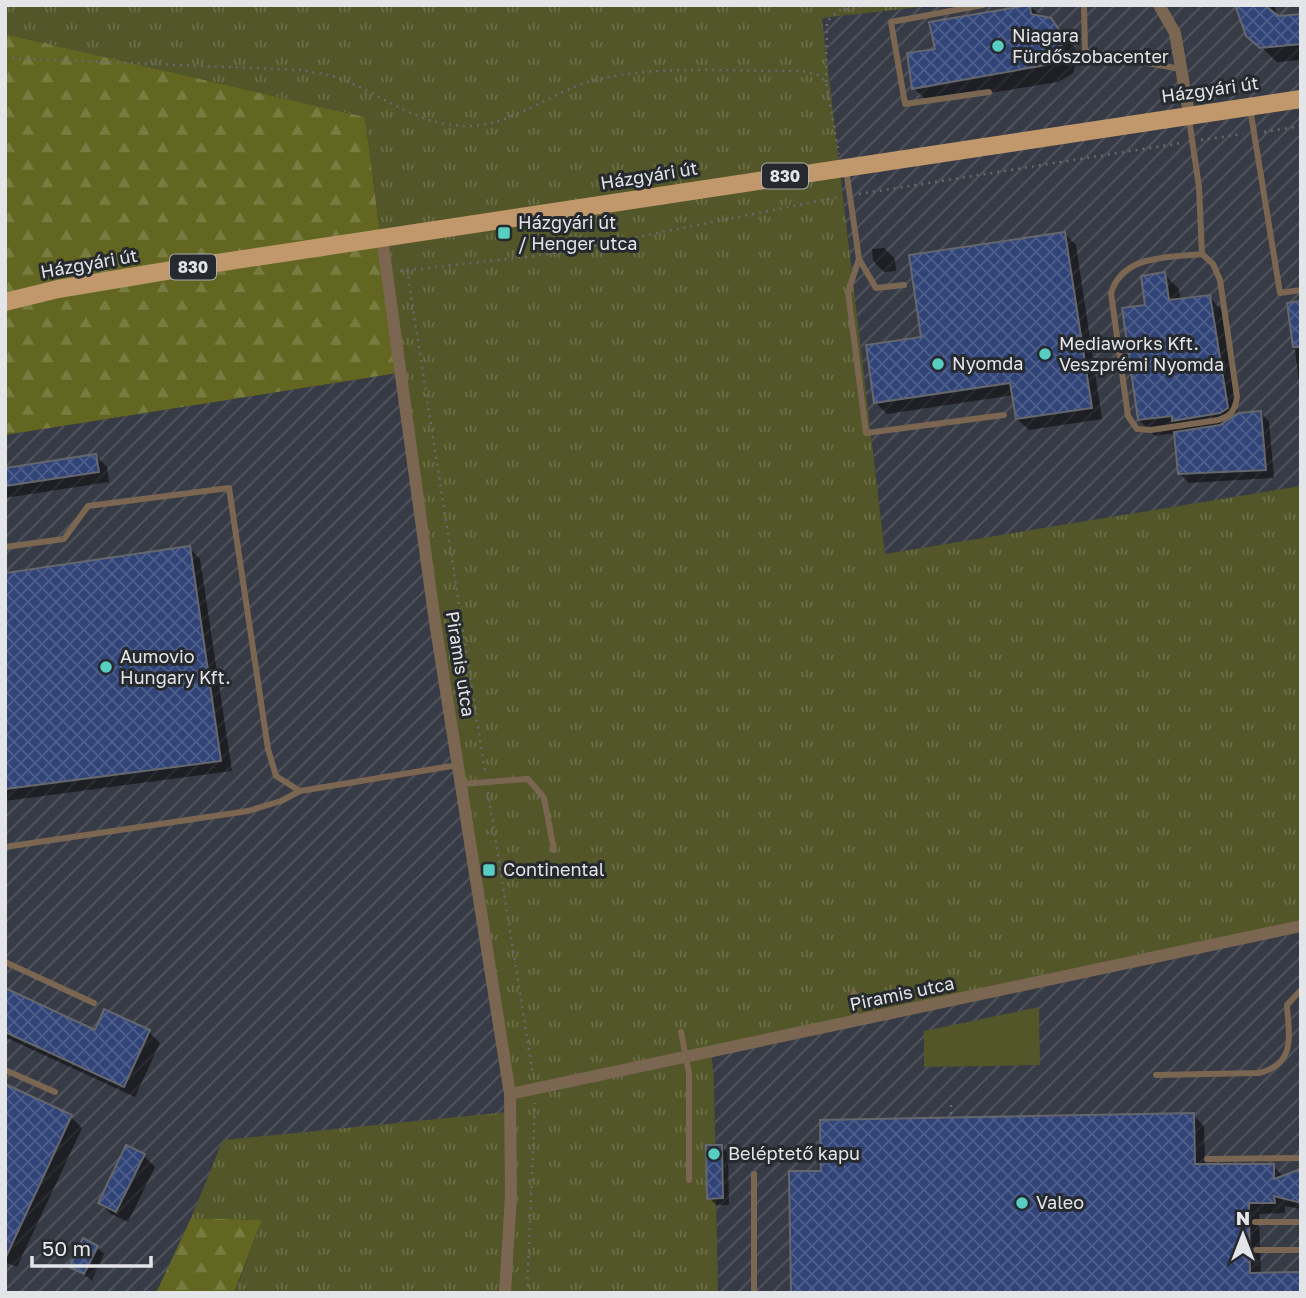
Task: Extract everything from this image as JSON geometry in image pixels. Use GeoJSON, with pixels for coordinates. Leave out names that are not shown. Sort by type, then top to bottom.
{"type":"FeatureCollection","features":[{"type":"Feature","properties":{"kind":"main road","name":"Házgyári út"},"geometry":{"type":"LineString","coordinates":[[5,302],[84,285],[382,238],[1301,99]]}},
{"type":"Feature","properties":{"kind":"street"},"geometry":{"type":"LineString","coordinates":[[1159,5],[1175,33],[1189,114]]}},
{"type":"Feature","properties":{"kind":"street","name":"Piramis utca"},"geometry":{"type":"LineString","coordinates":[[382,238],[458,765],[510,1094],[511,1196],[505,1293]]}},
{"type":"Feature","properties":{"kind":"street","name":"Piramis utca"},"geometry":{"type":"LineString","coordinates":[[510,1094],[1301,926]]}},
{"type":"Feature","properties":{"kind":"lane"},"geometry":{"type":"LineString","coordinates":[[983,5],[891,22],[905,104],[989,92]]}},
{"type":"Feature","properties":{"kind":"lane"},"geometry":{"type":"LineString","coordinates":[[1084,5],[1085,52],[1183,69]]}},
{"type":"Feature","properties":{"kind":"lane"},"geometry":{"type":"LineString","coordinates":[[1249,106],[1280,293],[1301,290]]}},
{"type":"Feature","properties":{"kind":"lane"},"geometry":{"type":"LineString","coordinates":[[1189,114],[1199,187],[1202,254],[1213,264],[1220,280],[1237,397],[1236,410],[1228,417],[1218,420],[1151,430],[1137,429],[1128,416],[1111,293],[1114,284],[1123,271],[1136,263],[1202,254]]}},
{"type":"Feature","properties":{"kind":"lane"},"geometry":{"type":"LineString","coordinates":[[844,167],[859,259],[876,288],[904,285]]}},
{"type":"Feature","properties":{"kind":"lane"},"geometry":{"type":"LineString","coordinates":[[859,259],[848,292],[866,433],[1004,415]]}},
{"type":"Feature","properties":{"kind":"lane"},"geometry":{"type":"LineString","coordinates":[[5,547],[64,539],[88,506],[229,488],[268,749],[276,776],[300,791]]}},
{"type":"Feature","properties":{"kind":"lane"},"geometry":{"type":"LineString","coordinates":[[5,847],[248,811],[281,801],[300,791],[458,765]]}},
{"type":"Feature","properties":{"kind":"lane"},"geometry":{"type":"LineString","coordinates":[[461,784],[528,779],[544,798],[554,850]]}},
{"type":"Feature","properties":{"kind":"lane"},"geometry":{"type":"LineString","coordinates":[[5,962],[94,1003]]}},
{"type":"Feature","properties":{"kind":"lane"},"geometry":{"type":"LineString","coordinates":[[1156,1075],[1259,1073],[1273,1070],[1280,1064],[1289,1048],[1287,1005],[1301,990]]}},
{"type":"Feature","properties":{"kind":"lane"},"geometry":{"type":"LineString","coordinates":[[854,993],[856,1022]]}},
{"type":"Feature","properties":{"kind":"lane"},"geometry":{"type":"LineString","coordinates":[[681,1032],[688,1058],[689,1180]]}},
{"type":"Feature","properties":{"kind":"lane"},"geometry":{"type":"LineString","coordinates":[[5,1069],[55,1092]]}},
{"type":"Feature","properties":{"kind":"lane"},"geometry":{"type":"LineString","coordinates":[[1207,1159],[1301,1158]]}},
{"type":"Feature","properties":{"kind":"lane"},"geometry":{"type":"LineString","coordinates":[[754,1174],[754,1293]]}},
{"type":"Feature","properties":{"kind":"lane"},"geometry":{"type":"LineString","coordinates":[[1255,1222],[1301,1222]]}},
{"type":"Feature","properties":{"kind":"lane"},"geometry":{"type":"LineString","coordinates":[[1256,1250],[1301,1250]]}},
{"type":"Feature","properties":{"kind":"path"},"geometry":{"type":"LineString","coordinates":[[844,167],[826,82],[827,21],[841,7],[875,5]]}},
{"type":"Feature","properties":{"kind":"path"},"geometry":{"type":"LineString","coordinates":[[5,58],[302,71],[337,77],[407,114],[441,124],[468,126],[493,122],[561,91],[597,79],[638,74],[802,71],[818,75],[826,82]]}},
{"type":"Feature","properties":{"kind":"path"},"geometry":{"type":"LineString","coordinates":[[951,1105],[951,1116]]}},
{"type":"Feature","properties":{"kind":"shaded area"},"geometry":{"type":"Polygon","coordinates":[[[938,5],[1301,5],[1301,486],[885,555],[822,18],[938,5]]]}},
{"type":"Feature","properties":{"kind":"shaded area"},"geometry":{"type":"Polygon","coordinates":[[[398,373],[512,1092],[502,1293],[234,1293],[262,1220],[191,1218],[156,1293],[5,1293],[5,435],[398,373]]]}},
{"type":"Feature","properties":{"kind":"shaded area"},"geometry":{"type":"Polygon","coordinates":[[[1301,923],[1301,1293],[718,1293],[714,1079],[710,1051],[1301,923]]]}},
{"type":"Feature","properties":{"kind":"green space"},"geometry":{"type":"Polygon","coordinates":[[[5,5],[938,5],[822,18],[885,554],[1301,486],[1301,923],[711,1051],[714,1079],[718,1293],[235,1293],[262,1220],[191,1218],[223,1140],[508,1112],[398,373],[365,117],[5,34],[5,5]]]}},
{"type":"Feature","properties":{"kind":"green space"},"geometry":{"type":"Polygon","coordinates":[[[5,34],[365,117],[398,373],[5,435],[5,34]]]}},
{"type":"Feature","properties":{"kind":"green space"},"geometry":{"type":"Polygon","coordinates":[[[1039,1007],[1040,1065],[924,1067],[924,1031],[1039,1007]]]}},
{"type":"Feature","properties":{"kind":"green space"},"geometry":{"type":"Polygon","coordinates":[[[191,1218],[262,1220],[234,1293],[156,1293],[191,1218]]]}},
{"type":"Feature","properties":{"kind":"building","name":"Niagara Fürdőszobacenter"},"geometry":{"type":"Polygon","coordinates":[[[1030,5],[1031,14],[1051,18],[1062,34],[1061,52],[1051,64],[912,89],[907,53],[935,49],[929,22],[1030,5]]]}},
{"type":"Feature","properties":{"kind":"building"},"geometry":{"type":"Polygon","coordinates":[[[1235,5],[1264,5],[1279,16],[1301,14],[1301,44],[1260,48],[1246,36],[1235,5]]]}},
{"type":"Feature","properties":{"kind":"building","name":"Mediaworks Kft. Veszprémi Nyomda"},"geometry":{"type":"Polygon","coordinates":[[[1065,232],[1092,408],[1016,419],[1010,383],[874,403],[866,345],[921,337],[909,255],[1065,232]]]}},
{"type":"Feature","properties":{"kind":"building"},"geometry":{"type":"Polygon","coordinates":[[[1165,272],[1169,300],[1210,295],[1228,408],[1220,413],[1172,421],[1172,416],[1138,420],[1122,308],[1145,305],[1141,276],[1165,272]]]}},
{"type":"Feature","properties":{"kind":"building"},"geometry":{"type":"Polygon","coordinates":[[[1301,301],[1301,347],[1293,347],[1287,303],[1301,301]]]}},
{"type":"Feature","properties":{"kind":"building"},"geometry":{"type":"Polygon","coordinates":[[[1261,411],[1266,470],[1178,474],[1174,432],[1220,425],[1238,413],[1261,411]]]}},
{"type":"Feature","properties":{"kind":"building"},"geometry":{"type":"Polygon","coordinates":[[[96,454],[99,472],[5,486],[5,468],[96,454]]]}},
{"type":"Feature","properties":{"kind":"building","name":"Aumovio Hungary Kft."},"geometry":{"type":"Polygon","coordinates":[[[190,546],[221,761],[5,789],[5,573],[190,546]]]}},
{"type":"Feature","properties":{"kind":"building"},"geometry":{"type":"Polygon","coordinates":[[[5,988],[95,1030],[104,1009],[150,1030],[124,1087],[5,1032],[5,988]]]}},
{"type":"Feature","properties":{"kind":"building"},"geometry":{"type":"Polygon","coordinates":[[[5,1084],[72,1115],[5,1259],[5,1084]]]}},
{"type":"Feature","properties":{"kind":"building","name":"Valeo"},"geometry":{"type":"Polygon","coordinates":[[[1194,1113],[1195,1164],[1274,1164],[1274,1179],[1301,1169],[1301,1203],[1274,1196],[1275,1203],[1249,1203],[1250,1273],[1301,1272],[1301,1293],[791,1293],[789,1171],[821,1171],[820,1120],[1194,1113]]]}},
{"type":"Feature","properties":{"kind":"building"},"geometry":{"type":"Polygon","coordinates":[[[126,1145],[145,1154],[116,1212],[98,1203],[126,1145]]]}},
{"type":"Feature","properties":{"kind":"building","name":"Beléptető kapu"},"geometry":{"type":"Polygon","coordinates":[[[706,1145],[722,1145],[723,1198],[707,1199],[706,1145]]]}},
{"type":"Feature","properties":{"kind":"building"},"geometry":{"type":"Polygon","coordinates":[[[83,1238],[98,1246],[84,1274],[69,1267],[83,1238]]]}},
{"type":"Feature","properties":{"kind":"place","name":"Niagara Fürdőszobacenter"},"geometry":{"type":"Point","coordinates":[998,46]}},
{"type":"Feature","properties":{"kind":"place","name":"Házgyári út / Henger utca"},"geometry":{"type":"Point","coordinates":[504,233]}},
{"type":"Feature","properties":{"kind":"place","name":"Mediaworks Kft. Veszprémi Nyomda"},"geometry":{"type":"Point","coordinates":[1045,354]}},
{"type":"Feature","properties":{"kind":"place","name":"Nyomda"},"geometry":{"type":"Point","coordinates":[938,364]}},
{"type":"Feature","properties":{"kind":"place","name":"Aumovio Hungary Kft."},"geometry":{"type":"Point","coordinates":[106,667]}},
{"type":"Feature","properties":{"kind":"place","name":"Continental"},"geometry":{"type":"Point","coordinates":[489,870]}},
{"type":"Feature","properties":{"kind":"place","name":"Beléptető kapu"},"geometry":{"type":"Point","coordinates":[714,1154]}},
{"type":"Feature","properties":{"kind":"place","name":"Valeo"},"geometry":{"type":"Point","coordinates":[1022,1203]}}]}
